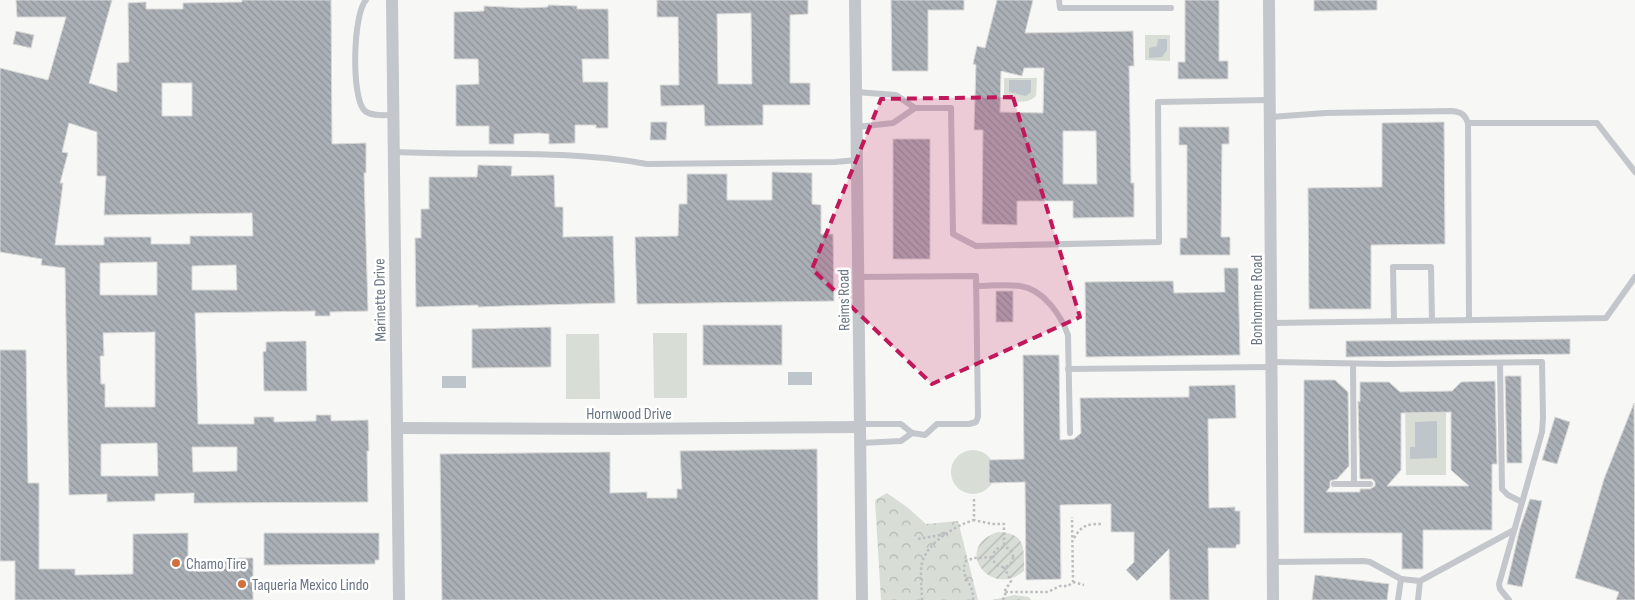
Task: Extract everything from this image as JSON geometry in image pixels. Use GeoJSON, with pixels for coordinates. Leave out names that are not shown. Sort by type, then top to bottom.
{"type":"FeatureCollection","features":[{"type":"Feature","properties":{"kind":"street","name":"Marinette Drive"},"geometry":{"type":"LineString","coordinates":[[392,0],[400,600]]}},
{"type":"Feature","properties":{"kind":"street","name":"Reims Road"},"geometry":{"type":"LineString","coordinates":[[856,0],[862,600]]}},
{"type":"Feature","properties":{"kind":"street","name":"Bonhomme Road"},"geometry":{"type":"LineString","coordinates":[[1269,0],[1273,600]]}},
{"type":"Feature","properties":{"kind":"street","name":"Hornwood Drive"},"geometry":{"type":"LineString","coordinates":[[398,428],[621,430],[860,426]]}},
{"type":"Feature","properties":{"kind":"lane"},"geometry":{"type":"LineString","coordinates":[[366,0],[360,9],[357,27],[356,75],[358,98],[364,111],[369,114],[394,115]]}},
{"type":"Feature","properties":{"kind":"lane"},"geometry":{"type":"LineString","coordinates":[[1059,0],[1060,8],[1171,8]]}},
{"type":"Feature","properties":{"kind":"lane"},"geometry":{"type":"LineString","coordinates":[[856,92],[896,95],[915,108]]}},
{"type":"Feature","properties":{"kind":"lane"},"geometry":{"type":"LineString","coordinates":[[857,126],[893,123],[915,108],[951,108],[953,234],[976,246],[1150,243],[1159,242],[1158,102],[1271,100]]}},
{"type":"Feature","properties":{"kind":"lane"},"geometry":{"type":"LineString","coordinates":[[1271,117],[1316,114],[1452,111],[1460,112],[1465,117],[1468,123],[1469,320]]}},
{"type":"Feature","properties":{"kind":"lane"},"geometry":{"type":"LineString","coordinates":[[1468,123],[1597,123],[1635,172]]}},
{"type":"Feature","properties":{"kind":"lane"},"geometry":{"type":"LineString","coordinates":[[394,152],[580,156],[620,159],[646,164],[835,162],[857,160]]}},
{"type":"Feature","properties":{"kind":"lane"},"geometry":{"type":"LineString","coordinates":[[1394,321],[1393,267],[1431,267],[1432,320]]}},
{"type":"Feature","properties":{"kind":"lane"},"geometry":{"type":"LineString","coordinates":[[858,277],[976,276],[978,417],[976,422],[968,424],[937,424],[924,435],[912,434],[901,441],[861,443]]}},
{"type":"Feature","properties":{"kind":"lane"},"geometry":{"type":"LineString","coordinates":[[1272,323],[1606,318],[1635,277]]}},
{"type":"Feature","properties":{"kind":"lane"},"geometry":{"type":"LineString","coordinates":[[976,286],[1021,286],[1046,298],[1064,323],[1068,335],[1070,433]]}},
{"type":"Feature","properties":{"kind":"lane"},"geometry":{"type":"LineString","coordinates":[[1068,369],[1272,364],[1542,362],[1543,424],[1499,584],[1509,600]]}},
{"type":"Feature","properties":{"kind":"lane"},"geometry":{"type":"LineString","coordinates":[[1500,363],[1502,489],[1508,495],[1522,502]]}},
{"type":"Feature","properties":{"kind":"lane"},"geometry":{"type":"LineString","coordinates":[[1353,364],[1354,484]]}},
{"type":"Feature","properties":{"kind":"lane"},"geometry":{"type":"LineString","coordinates":[[860,426],[901,424],[912,434]]}},
{"type":"Feature","properties":{"kind":"lane"},"geometry":{"type":"LineString","coordinates":[[1334,484],[1370,484]]}},
{"type":"Feature","properties":{"kind":"lane"},"geometry":{"type":"LineString","coordinates":[[1273,562],[1364,561],[1370,562],[1401,579],[1420,581],[1514,530]]}},
{"type":"Feature","properties":{"kind":"lane"},"geometry":{"type":"LineString","coordinates":[[1398,600],[1401,579]]}},
{"type":"Feature","properties":{"kind":"lane"},"geometry":{"type":"LineString","coordinates":[[1418,600],[1420,581]]}},
{"type":"Feature","properties":{"kind":"path"},"geometry":{"type":"LineString","coordinates":[[974,499],[974,520]]}},
{"type":"Feature","properties":{"kind":"path"},"geometry":{"type":"LineString","coordinates":[[1072,516],[1073,582]]}},
{"type":"Feature","properties":{"kind":"path"},"geometry":{"type":"LineString","coordinates":[[922,600],[922,561],[936,540],[974,520],[992,524],[1004,524],[1004,546]]}},
{"type":"Feature","properties":{"kind":"path"},"geometry":{"type":"LineString","coordinates":[[1073,539],[1078,531],[1088,524],[1102,524]]}},
{"type":"Feature","properties":{"kind":"path"},"geometry":{"type":"LineString","coordinates":[[918,539],[948,533]]}},
{"type":"Feature","properties":{"kind":"path"},"geometry":{"type":"LineString","coordinates":[[1003,600],[1006,592],[1004,592],[1011,581],[1004,567],[995,563],[993,557],[997,548],[1004,546]]}},
{"type":"Feature","properties":{"kind":"path"},"geometry":{"type":"LineString","coordinates":[[1004,546],[1012,552],[1013,559],[1010,565],[1004,567]]}},
{"type":"Feature","properties":{"kind":"path"},"geometry":{"type":"LineString","coordinates":[[973,600],[974,590],[964,574],[963,567],[966,561],[974,558],[993,557]]}},
{"type":"Feature","properties":{"kind":"path"},"geometry":{"type":"LineString","coordinates":[[1073,582],[1084,585]]}},
{"type":"Feature","properties":{"kind":"path"},"geometry":{"type":"LineString","coordinates":[[1006,592],[1048,592],[1060,586],[1068,586],[1073,582]]}},
{"type":"Feature","properties":{"kind":"highlighted area"},"geometry":{"type":"Polygon","coordinates":[[[1013,97],[1080,317],[932,384],[812,269],[881,99],[1013,97]]]}},
{"type":"Feature","properties":{"kind":"green space"},"geometry":{"type":"Polygon","coordinates":[[[1145,35],[1170,35],[1170,61],[1145,60],[1145,35]]]}},
{"type":"Feature","properties":{"kind":"green space"},"geometry":{"type":"Polygon","coordinates":[[[1004,78],[1037,78],[1036,96],[1028,101],[1004,99],[1004,78]]]}},
{"type":"Feature","properties":{"kind":"green space"},"geometry":{"type":"Polygon","coordinates":[[[653,333],[687,333],[687,398],[654,398],[653,333]]]}},
{"type":"Feature","properties":{"kind":"green space"},"geometry":{"type":"Polygon","coordinates":[[[566,334],[599,334],[600,399],[566,399],[566,334]]]}},
{"type":"Feature","properties":{"kind":"green space"},"geometry":{"type":"Polygon","coordinates":[[[1437,391],[1446,401],[1446,475],[1406,475],[1405,399],[1413,399],[1413,392],[1437,391]]]}},
{"type":"Feature","properties":{"kind":"green space"},"geometry":{"type":"Polygon","coordinates":[[[969,450],[977,450],[989,456],[995,472],[989,488],[977,494],[969,494],[957,488],[951,476],[951,468],[957,456],[969,450]]]}},
{"type":"Feature","properties":{"kind":"green space"},"geometry":{"type":"Polygon","coordinates":[[[887,493],[926,524],[958,521],[978,600],[881,600],[875,500],[887,493]]]}},
{"type":"Feature","properties":{"kind":"green space"},"geometry":{"type":"Polygon","coordinates":[[[998,532],[1014,535],[1019,539],[1023,549],[1024,571],[1011,578],[999,579],[989,575],[981,568],[977,559],[978,548],[984,539],[998,532]]]}},
{"type":"Feature","properties":{"kind":"green space"},"geometry":{"type":"Polygon","coordinates":[[[1014,595],[1029,597],[1031,600],[992,600],[1014,595]]]}},
{"type":"Feature","properties":{"kind":"shaded area"},"geometry":{"type":"Polygon","coordinates":[[[1158,39],[1167,39],[1167,50],[1162,57],[1149,58],[1149,48],[1157,46],[1158,39]]]}},
{"type":"Feature","properties":{"kind":"shaded area"},"geometry":{"type":"Polygon","coordinates":[[[1009,80],[1031,80],[1031,92],[1026,96],[1009,92],[1009,80]]]}},
{"type":"Feature","properties":{"kind":"shaded area"},"geometry":{"type":"Polygon","coordinates":[[[788,372],[812,372],[812,385],[788,385],[788,372]]]}},
{"type":"Feature","properties":{"kind":"shaded area"},"geometry":{"type":"Polygon","coordinates":[[[442,376],[466,376],[466,388],[442,388],[442,376]]]}},
{"type":"Feature","properties":{"kind":"shaded area"},"geometry":{"type":"Polygon","coordinates":[[[1437,421],[1437,458],[1410,459],[1410,447],[1415,447],[1415,422],[1437,421]]]}},
{"type":"Feature","properties":{"kind":"building"},"geometry":{"type":"Polygon","coordinates":[[[16,0],[112,0],[89,83],[117,92],[117,63],[129,62],[128,3],[146,2],[146,9],[183,9],[183,3],[242,2],[242,0],[331,0],[332,144],[366,143],[366,173],[364,173],[368,311],[330,312],[330,316],[315,316],[315,311],[195,313],[198,424],[254,424],[254,417],[274,417],[274,422],[316,421],[316,415],[331,415],[331,421],[368,420],[368,502],[194,503],[194,493],[155,494],[155,501],[107,502],[107,494],[69,495],[65,268],[41,265],[42,259],[0,252],[0,68],[48,80],[66,17],[17,17],[16,0]],[[162,83],[162,116],[192,116],[192,83],[162,83]],[[69,123],[62,152],[68,153],[60,183],[63,183],[55,245],[104,245],[104,237],[151,237],[151,244],[190,244],[190,236],[253,236],[252,213],[104,215],[106,176],[97,176],[97,132],[69,123]],[[157,262],[100,263],[100,295],[157,295],[157,262]],[[236,265],[192,266],[192,290],[237,290],[236,265]],[[155,332],[103,333],[104,356],[100,356],[101,384],[105,384],[105,407],[155,407],[155,332]],[[157,443],[101,444],[101,476],[158,476],[157,443]],[[192,447],[193,472],[237,471],[237,447],[192,447]]]}},
{"type":"Feature","properties":{"kind":"building"},"geometry":{"type":"Polygon","coordinates":[[[657,0],[808,0],[808,14],[790,15],[790,83],[810,83],[810,105],[763,105],[763,125],[705,126],[704,105],[661,106],[660,85],[679,85],[678,17],[657,17],[657,0]],[[751,13],[717,14],[718,84],[752,84],[751,13]]]}},
{"type":"Feature","properties":{"kind":"building"},"geometry":{"type":"Polygon","coordinates":[[[891,0],[964,0],[964,10],[928,10],[928,71],[892,71],[891,0]]]}},
{"type":"Feature","properties":{"kind":"building"},"geometry":{"type":"Polygon","coordinates":[[[997,0],[1033,0],[1025,33],[1133,31],[1134,66],[1129,66],[1131,183],[1134,183],[1134,217],[1073,218],[1073,201],[1017,201],[1017,225],[982,224],[983,130],[974,130],[976,65],[973,64],[977,46],[985,48],[997,0]],[[1024,68],[1022,76],[1001,71],[1000,112],[1043,113],[1044,68],[1024,68]],[[1063,131],[1063,184],[1097,184],[1096,131],[1063,131]]]}},
{"type":"Feature","properties":{"kind":"building"},"geometry":{"type":"Polygon","coordinates":[[[1185,0],[1219,0],[1219,61],[1228,61],[1228,79],[1178,79],[1178,62],[1185,62],[1185,0]]]}},
{"type":"Feature","properties":{"kind":"building"},"geometry":{"type":"Polygon","coordinates":[[[1314,0],[1377,0],[1377,10],[1314,11],[1314,0]]]}},
{"type":"Feature","properties":{"kind":"building"},"geometry":{"type":"Polygon","coordinates":[[[548,5],[577,6],[577,9],[608,9],[609,59],[582,59],[583,82],[608,82],[608,128],[596,128],[596,125],[575,125],[575,143],[549,144],[549,134],[539,133],[514,134],[514,144],[489,144],[489,126],[456,126],[456,85],[479,84],[478,59],[454,59],[454,12],[484,11],[484,6],[522,8],[548,7],[548,5]]]}},
{"type":"Feature","properties":{"kind":"building"},"geometry":{"type":"Polygon","coordinates":[[[16,31],[34,35],[31,48],[13,44],[16,31]]]}},
{"type":"Feature","properties":{"kind":"building"},"geometry":{"type":"Polygon","coordinates":[[[651,122],[667,122],[666,140],[650,140],[651,122]]]}},
{"type":"Feature","properties":{"kind":"building"},"geometry":{"type":"Polygon","coordinates":[[[1444,122],[1445,244],[1371,245],[1371,309],[1309,309],[1308,188],[1382,187],[1382,123],[1444,122]]]}},
{"type":"Feature","properties":{"kind":"building"},"geometry":{"type":"Polygon","coordinates":[[[1179,127],[1229,127],[1229,144],[1222,144],[1221,237],[1230,237],[1230,255],[1180,255],[1180,238],[1187,238],[1187,145],[1179,145],[1179,127]]]}},
{"type":"Feature","properties":{"kind":"building"},"geometry":{"type":"Polygon","coordinates":[[[893,139],[930,139],[930,259],[893,259],[893,139]]]}},
{"type":"Feature","properties":{"kind":"building"},"geometry":{"type":"Polygon","coordinates":[[[478,165],[512,166],[511,176],[554,175],[555,207],[563,207],[563,237],[613,236],[615,303],[416,307],[415,238],[421,238],[421,209],[429,209],[429,177],[477,177],[478,165]]]}},
{"type":"Feature","properties":{"kind":"building"},"geometry":{"type":"Polygon","coordinates":[[[772,172],[812,173],[812,204],[821,205],[821,234],[833,234],[834,301],[637,304],[635,237],[678,236],[679,204],[687,204],[687,174],[727,174],[727,200],[772,200],[772,172]]]}},
{"type":"Feature","properties":{"kind":"building"},"geometry":{"type":"Polygon","coordinates":[[[1224,268],[1238,268],[1240,355],[1086,357],[1085,282],[1173,281],[1174,293],[1225,292],[1224,268]]]}},
{"type":"Feature","properties":{"kind":"building"},"geometry":{"type":"Polygon","coordinates":[[[996,291],[1013,291],[1013,322],[996,322],[996,291]]]}},
{"type":"Feature","properties":{"kind":"building"},"geometry":{"type":"Polygon","coordinates":[[[703,325],[782,325],[782,365],[703,365],[703,325]]]}},
{"type":"Feature","properties":{"kind":"building"},"geometry":{"type":"Polygon","coordinates":[[[551,327],[551,367],[472,368],[472,329],[551,327]]]}},
{"type":"Feature","properties":{"kind":"building"},"geometry":{"type":"Polygon","coordinates":[[[1570,339],[1570,354],[1346,357],[1346,341],[1570,339]]]}},
{"type":"Feature","properties":{"kind":"building"},"geometry":{"type":"Polygon","coordinates":[[[306,341],[307,391],[264,391],[263,352],[266,351],[266,342],[306,341]]]}},
{"type":"Feature","properties":{"kind":"building"},"geometry":{"type":"Polygon","coordinates":[[[0,350],[26,350],[28,483],[39,483],[39,569],[75,569],[75,575],[133,574],[133,534],[188,533],[188,560],[253,558],[253,600],[15,600],[15,561],[0,561],[0,350]]]}},
{"type":"Feature","properties":{"kind":"building"},"geometry":{"type":"Polygon","coordinates":[[[1023,355],[1059,355],[1060,440],[1074,439],[1081,433],[1080,398],[1189,397],[1189,386],[1235,385],[1236,418],[1208,419],[1209,508],[1235,507],[1235,511],[1240,511],[1240,544],[1236,545],[1236,548],[1208,548],[1209,600],[1170,600],[1169,549],[1137,581],[1126,570],[1134,562],[1134,532],[1111,532],[1111,504],[1060,505],[1061,579],[1026,580],[1025,482],[989,483],[989,460],[1024,459],[1023,355]]]}},
{"type":"Feature","properties":{"kind":"building"},"geometry":{"type":"Polygon","coordinates":[[[1505,376],[1521,376],[1522,463],[1507,463],[1505,376]]]}},
{"type":"Feature","properties":{"kind":"building"},"geometry":{"type":"Polygon","coordinates":[[[1304,380],[1335,380],[1348,392],[1349,466],[1337,479],[1330,481],[1330,487],[1326,492],[1360,492],[1360,489],[1370,489],[1375,486],[1375,482],[1372,479],[1360,479],[1358,401],[1360,402],[1360,382],[1389,382],[1400,392],[1452,391],[1461,382],[1495,381],[1497,464],[1492,464],[1492,530],[1423,530],[1423,569],[1402,569],[1402,533],[1304,533],[1304,380]],[[1451,412],[1401,413],[1401,470],[1387,486],[1469,486],[1451,470],[1451,412]]]}},
{"type":"Feature","properties":{"kind":"building"},"geometry":{"type":"Polygon","coordinates":[[[1634,403],[1635,600],[1616,600],[1619,592],[1575,578],[1604,479],[1634,403]]]}},
{"type":"Feature","properties":{"kind":"building"},"geometry":{"type":"Polygon","coordinates":[[[1555,417],[1570,422],[1557,464],[1542,460],[1555,417]]]}},
{"type":"Feature","properties":{"kind":"building"},"geometry":{"type":"Polygon","coordinates":[[[817,449],[818,600],[442,600],[440,454],[610,452],[610,493],[647,492],[647,498],[677,498],[677,489],[682,489],[680,451],[817,449]]]}},
{"type":"Feature","properties":{"kind":"building"},"geometry":{"type":"Polygon","coordinates":[[[1530,499],[1542,501],[1522,587],[1507,584],[1520,528],[1530,499]]]}},
{"type":"Feature","properties":{"kind":"building"},"geometry":{"type":"Polygon","coordinates":[[[264,533],[379,533],[379,560],[375,560],[375,564],[264,565],[264,533]]]}},
{"type":"Feature","properties":{"kind":"building"},"geometry":{"type":"Polygon","coordinates":[[[1315,575],[1389,584],[1387,600],[1312,600],[1315,575]]]}},
{"type":"Feature","properties":{"kind":"place","name":"Chamo Tire"},"geometry":{"type":"Point","coordinates":[176,563]}},
{"type":"Feature","properties":{"kind":"place","name":"Taqueria Mexico Lindo"},"geometry":{"type":"Point","coordinates":[242,584]}}]}
